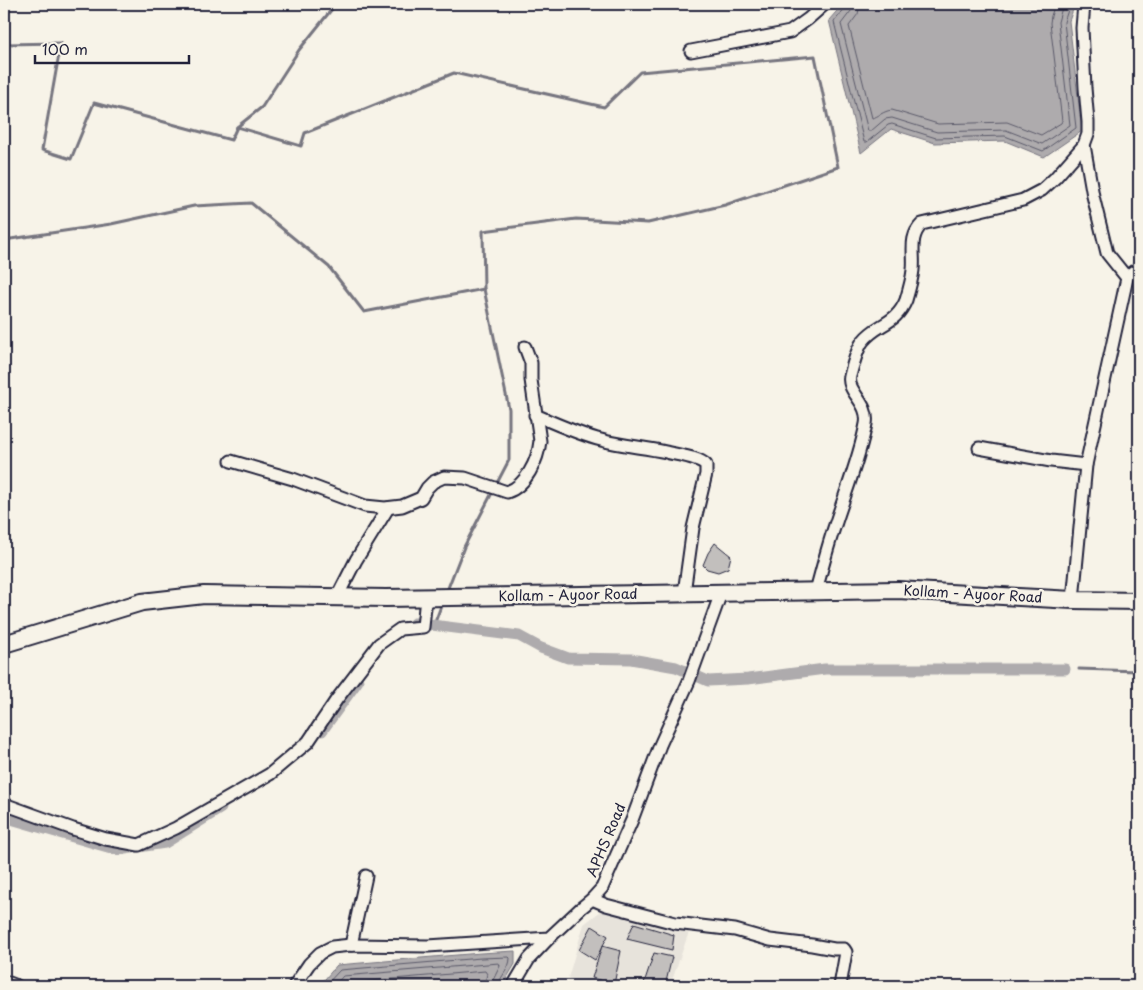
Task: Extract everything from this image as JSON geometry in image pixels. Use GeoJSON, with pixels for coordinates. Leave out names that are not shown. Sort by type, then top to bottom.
{"type":"FeatureCollection","features":[{"type":"Feature","properties":{"kind":"main road","name":"Kollam - Ayoor Road"},"geometry":{"type":"LineString","coordinates":[[4,644],[142,602],[204,595],[426,597],[898,590],[1074,600],[1139,601]]}},
{"type":"Feature","properties":{"kind":"street"},"geometry":{"type":"LineString","coordinates":[[691,51],[790,32],[825,4]]}},
{"type":"Feature","properties":{"kind":"street"},"geometry":{"type":"LineString","coordinates":[[816,591],[867,422],[863,403],[854,393],[849,379],[862,342],[870,334],[895,318],[901,311],[912,280],[913,240],[916,230],[922,224],[1023,200],[1042,190],[1055,178],[1084,144],[1088,134],[1088,122],[1082,38],[1084,4]]}},
{"type":"Feature","properties":{"kind":"street"},"geometry":{"type":"LineString","coordinates":[[1084,144],[1092,196],[1107,253],[1127,278]]}},
{"type":"Feature","properties":{"kind":"street"},"geometry":{"type":"LineString","coordinates":[[1074,600],[1086,465],[1127,278],[1135,270],[1139,270]]}},
{"type":"Feature","properties":{"kind":"street"},"geometry":{"type":"LineString","coordinates":[[231,461],[293,479],[365,506],[388,508],[402,506],[421,498],[427,488],[444,477],[465,478],[507,492],[514,490],[526,478],[538,451],[540,441],[535,415],[531,363],[525,348]]}},
{"type":"Feature","properties":{"kind":"street"},"geometry":{"type":"LineString","coordinates":[[535,415],[601,440],[652,449],[706,464],[706,474],[694,528],[684,593]]}},
{"type":"Feature","properties":{"kind":"street"},"geometry":{"type":"LineString","coordinates":[[979,448],[1051,461],[1086,465]]}},
{"type":"Feature","properties":{"kind":"street"},"geometry":{"type":"LineString","coordinates":[[338,597],[356,560],[388,508]]}},
{"type":"Feature","properties":{"kind":"street","name":"APHS Road"},"geometry":{"type":"LineString","coordinates":[[513,986],[529,959],[602,888],[632,820],[660,745],[689,681],[721,593]]}},
{"type":"Feature","properties":{"kind":"street"},"geometry":{"type":"LineString","coordinates":[[4,804],[72,829],[139,846],[176,828],[270,774],[308,742],[337,699],[379,644],[400,629],[423,627],[426,597]]}},
{"type":"Feature","properties":{"kind":"street"},"geometry":{"type":"LineString","coordinates":[[351,945],[366,876]]}},
{"type":"Feature","properties":{"kind":"street"},"geometry":{"type":"LineString","coordinates":[[592,899],[606,905],[675,923],[735,930],[770,940],[844,949],[846,952],[840,986]]}},
{"type":"Feature","properties":{"kind":"street"},"geometry":{"type":"LineString","coordinates":[[294,986],[309,964],[320,953],[332,947],[351,945],[428,946],[549,938]]}},
{"type":"Feature","properties":{"kind":"street"},"geometry":{"type":"LineString","coordinates":[[4,981],[17,986]]}},
{"type":"Feature","properties":{"kind":"shaded area"},"geometry":{"type":"Polygon","coordinates":[[[605,908],[689,932],[670,986],[583,986],[568,978],[584,924],[605,908]]]}},
{"type":"Feature","properties":{"kind":"water"},"geometry":{"type":"Polygon","coordinates":[[[843,4],[1075,4],[1069,21],[1082,131],[1044,157],[1005,141],[935,143],[891,129],[861,153],[829,20],[843,4]]]}},
{"type":"Feature","properties":{"kind":"water"},"geometry":{"type":"Polygon","coordinates":[[[515,951],[515,964],[502,986],[319,986],[337,965],[515,951]]]}},
{"type":"Feature","properties":{"kind":"building"},"geometry":{"type":"Polygon","coordinates":[[[715,543],[731,556],[728,568],[718,572],[707,569],[703,565],[715,543]]]}},
{"type":"Feature","properties":{"kind":"building"},"geometry":{"type":"Polygon","coordinates":[[[634,923],[674,935],[672,950],[627,939],[634,923]]]}},
{"type":"Feature","properties":{"kind":"building"},"geometry":{"type":"Polygon","coordinates":[[[592,926],[608,936],[595,960],[579,950],[592,926]]]}},
{"type":"Feature","properties":{"kind":"building"},"geometry":{"type":"Polygon","coordinates":[[[602,946],[621,951],[614,984],[592,978],[602,946]]]}},
{"type":"Feature","properties":{"kind":"building"},"geometry":{"type":"Polygon","coordinates":[[[654,953],[672,957],[665,986],[643,986],[654,953]]]}},
{"type":"Feature","properties":{"kind":"waterway"},"geometry":{"type":"LineString","coordinates":[[237,127],[262,107],[299,50],[336,4]]}},
{"type":"Feature","properties":{"kind":"waterway"},"geometry":{"type":"LineString","coordinates":[[4,44],[61,43],[42,150],[71,159],[94,103],[231,140],[237,127],[301,146],[305,133],[454,73],[604,107],[640,72],[815,56],[838,167],[725,205],[648,223],[576,219],[483,231],[484,289],[509,409],[509,460],[496,485]]}},
{"type":"Feature","properties":{"kind":"waterway"},"geometry":{"type":"LineString","coordinates":[[4,240],[111,224],[194,206],[251,203],[329,267],[364,312],[484,289]]}},
{"type":"Feature","properties":{"kind":"waterway"},"geometry":{"type":"LineString","coordinates":[[448,588],[464,547],[493,491]]}},
{"type":"Feature","properties":{"kind":"waterway"},"geometry":{"type":"LineString","coordinates":[[434,625],[441,606]]}},
{"type":"Feature","properties":{"kind":"waterway"},"geometry":{"type":"LineString","coordinates":[[414,623],[519,636],[541,648],[568,658],[631,659],[676,667],[708,681],[748,679],[825,669],[1065,669]]}},
{"type":"Feature","properties":{"kind":"waterway"},"geometry":{"type":"LineString","coordinates":[[1079,669],[1137,671],[1139,669]]}},
{"type":"Feature","properties":{"kind":"waterway"},"geometry":{"type":"LineString","coordinates":[[322,731],[358,681]]}},
{"type":"Feature","properties":{"kind":"waterway"},"geometry":{"type":"LineString","coordinates":[[4,817],[118,850],[165,843],[221,808]]}}]}
